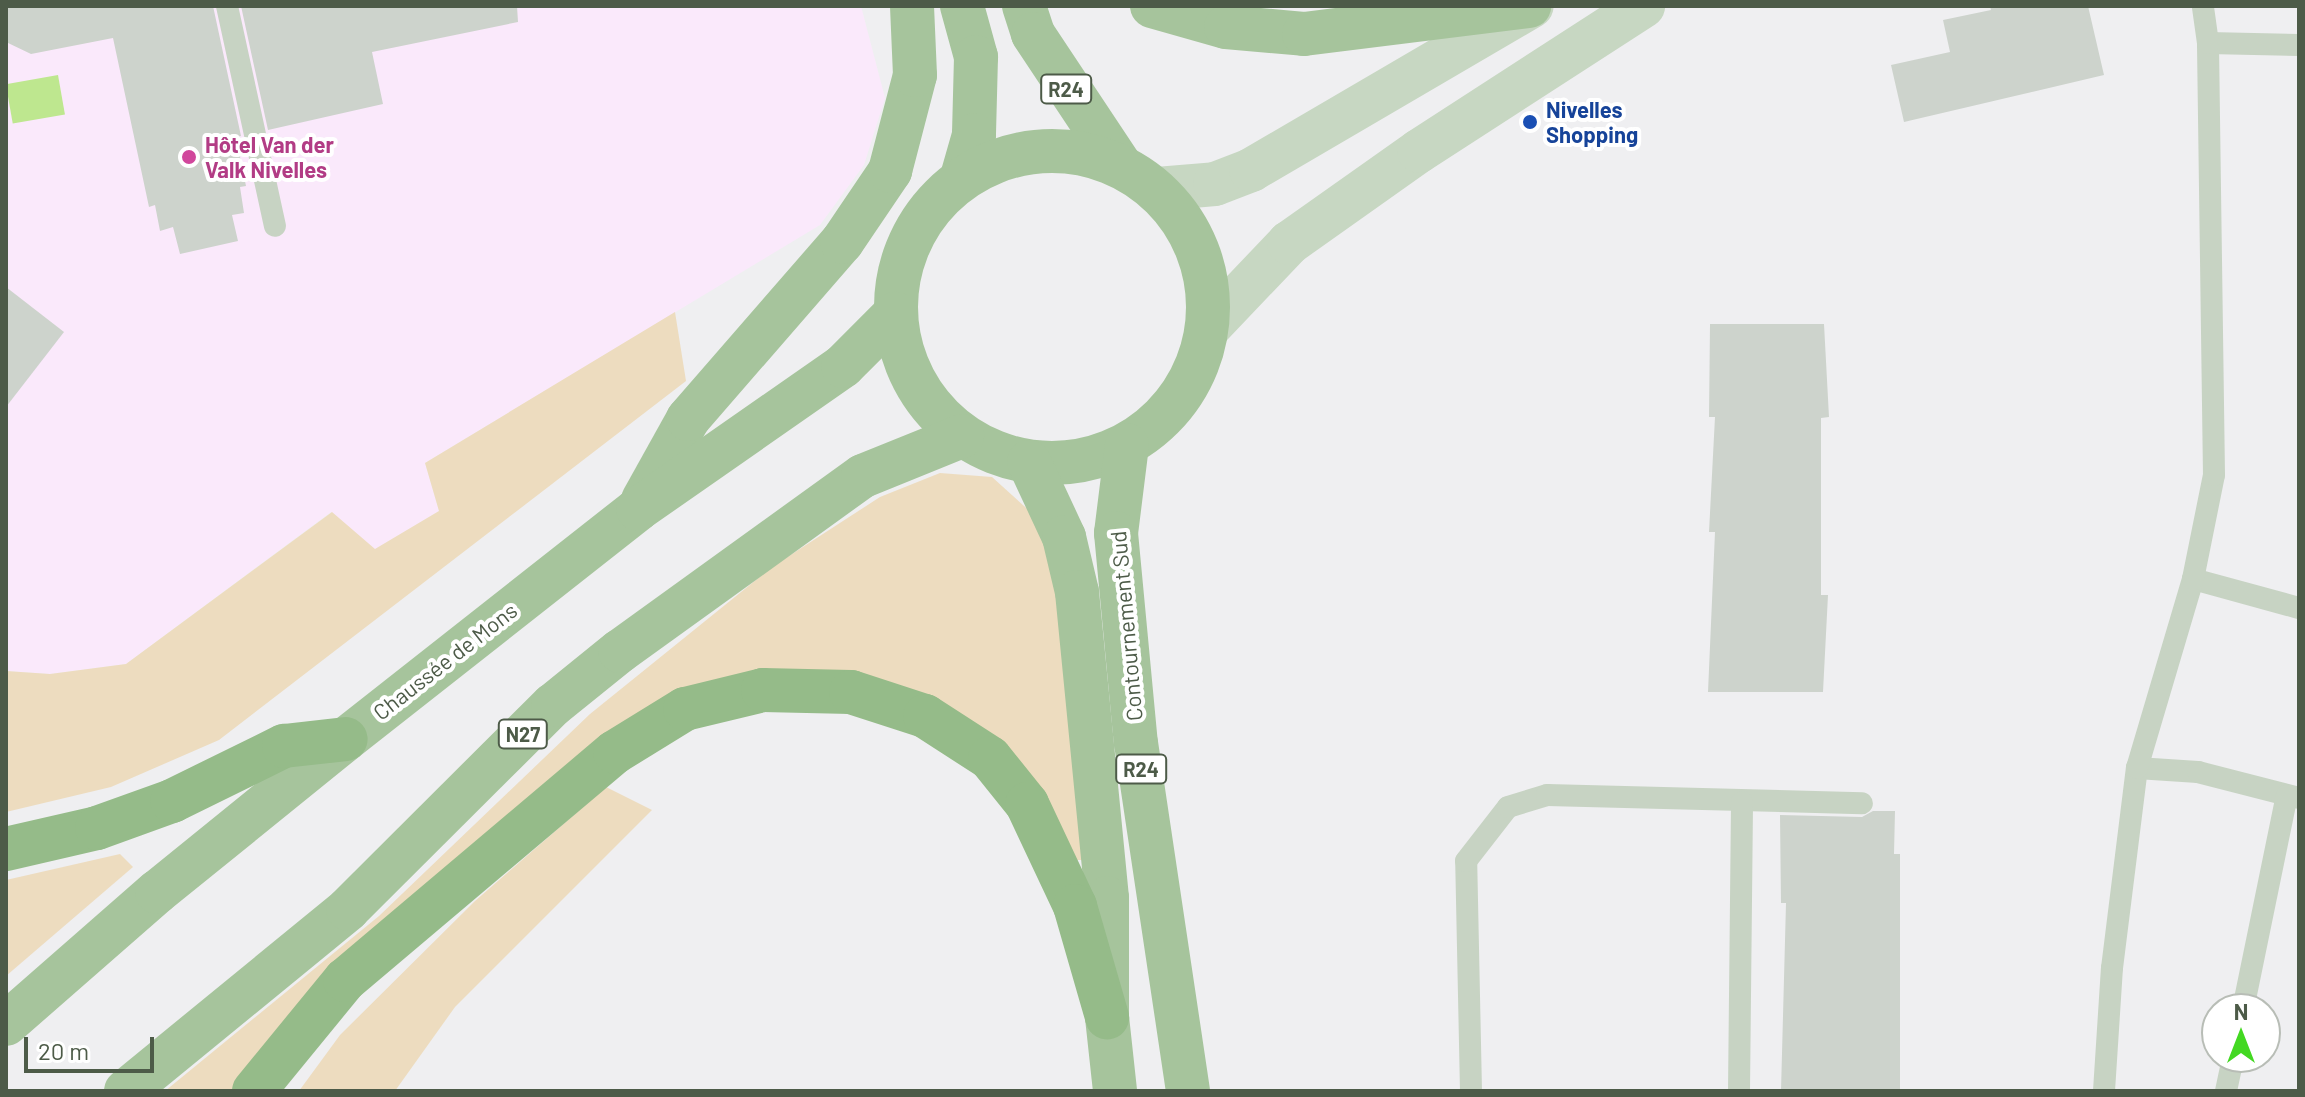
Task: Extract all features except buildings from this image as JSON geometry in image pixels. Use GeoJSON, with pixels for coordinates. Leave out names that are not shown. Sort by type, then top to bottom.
{"type":"FeatureCollection","features":[{"type":"Feature","properties":{"kind":"highway"},"geometry":{"type":"LineString","coordinates":[[638,509],[688,419],[842,242],[890,171],[915,75],[912,6]]}},
{"type":"Feature","properties":{"kind":"highway"},"geometry":{"type":"LineString","coordinates":[[962,6],[976,57],[974,135],[962,177]]}},
{"type":"Feature","properties":{"kind":"highway","name":"R24"},"geometry":{"type":"LineString","coordinates":[[1024,6],[1033,34],[1120,165]]}},
{"type":"Feature","properties":{"kind":"highway"},"geometry":{"type":"LineString","coordinates":[[1152,6],[1226,27],[1304,34],[1530,6]]}},
{"type":"Feature","properties":{"kind":"highway","name":"R24"},"geometry":{"type":"LineString","coordinates":[[1053,151],[1120,165],[1157,189],[1193,236],[1209,294],[1210,326],[1186,390],[1160,421],[1127,445],[1079,461],[1029,462],[962,436],[927,402],[904,361],[895,314],[898,274],[911,236],[933,204],[962,177],[1012,154],[1053,151]]}},
{"type":"Feature","properties":{"kind":"highway","name":"Chaussée de Mons"},"geometry":{"type":"LineString","coordinates":[[6,1024],[157,892],[346,739],[638,509],[843,366],[895,314]]}},
{"type":"Feature","properties":{"kind":"highway","name":"N27"},"geometry":{"type":"LineString","coordinates":[[126,1091],[348,909],[553,705],[620,651],[863,476],[962,436]]}},
{"type":"Feature","properties":{"kind":"highway","name":"Contournement Sud"},"geometry":{"type":"LineString","coordinates":[[1127,445],[1116,533],[1120,578],[1136,743],[1188,1091]]}},
{"type":"Feature","properties":{"kind":"highway","name":"Contournement Sud"},"geometry":{"type":"LineString","coordinates":[[1029,462],[1064,537],[1077,592],[1107,898],[1107,1017],[1115,1091]]}},
{"type":"Feature","properties":{"kind":"highway"},"geometry":{"type":"LineString","coordinates":[[254,1091],[345,980],[615,752],[685,709],[763,690],[851,692],[925,716],[990,758],[1027,804],[1075,906],[1107,1017]]}},
{"type":"Feature","properties":{"kind":"highway"},"geometry":{"type":"LineString","coordinates":[[6,849],[97,828],[172,801],[284,746],[346,739]]}},
{"type":"Feature","properties":{"kind":"main road"},"geometry":{"type":"LineString","coordinates":[[1157,189],[1215,184],[1251,170],[1530,6]]}},
{"type":"Feature","properties":{"kind":"main road"},"geometry":{"type":"LineString","coordinates":[[1210,326],[1289,243],[1419,151],[1643,6]]}},
{"type":"Feature","properties":{"kind":"lane"},"geometry":{"type":"LineString","coordinates":[[227,6],[275,226]]}},
{"type":"Feature","properties":{"kind":"lane"},"geometry":{"type":"LineString","coordinates":[[2104,1091],[2112,968],[2137,768],[2193,579],[2214,475],[2208,43],[2203,6]]}},
{"type":"Feature","properties":{"kind":"lane"},"geometry":{"type":"LineString","coordinates":[[2208,43],[2299,45]]}},
{"type":"Feature","properties":{"kind":"lane"},"geometry":{"type":"LineString","coordinates":[[2193,579],[2299,608]]}},
{"type":"Feature","properties":{"kind":"lane"},"geometry":{"type":"LineString","coordinates":[[2137,768],[2198,772],[2293,796],[2247,993]]}},
{"type":"Feature","properties":{"kind":"lane"},"geometry":{"type":"LineString","coordinates":[[1471,1091],[1466,861],[1508,807],[1547,795],[1862,803]]}},
{"type":"Feature","properties":{"kind":"lane"},"geometry":{"type":"LineString","coordinates":[[1739,1091],[1742,802]]}},
{"type":"Feature","properties":{"kind":"shaded area"},"geometry":{"type":"Polygon","coordinates":[[[6,6],[861,6],[885,98],[864,165],[820,225],[425,463],[439,511],[374,550],[331,512],[126,664],[50,674],[6,671],[6,6]]]}},
{"type":"Feature","properties":{"kind":"shaded area"},"geometry":{"type":"Polygon","coordinates":[[[58,75],[65,114],[13,124],[6,84],[58,75]]]}},
{"type":"Feature","properties":{"kind":"shaded area"},"geometry":{"type":"Polygon","coordinates":[[[675,312],[686,381],[219,740],[111,787],[6,812],[6,671],[50,674],[126,664],[332,512],[375,549],[439,511],[425,463],[675,312]]]}},
{"type":"Feature","properties":{"kind":"shaded area"},"geometry":{"type":"Polygon","coordinates":[[[940,473],[992,477],[1034,515],[1054,568],[1088,860],[1072,860],[957,714],[697,688],[280,1026],[231,1091],[165,1091],[379,916],[590,714],[772,567],[880,497],[940,473]]]}},
{"type":"Feature","properties":{"kind":"shaded area"},"geometry":{"type":"Polygon","coordinates":[[[606,787],[652,810],[455,1007],[395,1091],[299,1091],[340,1035],[475,901],[606,787]]]}},
{"type":"Feature","properties":{"kind":"shaded area"},"geometry":{"type":"Polygon","coordinates":[[[120,854],[133,867],[6,976],[6,880],[120,854]]]}},
{"type":"Feature","properties":{"kind":"place","name":"Nivelles Shopping"},"geometry":{"type":"Point","coordinates":[1530,122]}},
{"type":"Feature","properties":{"kind":"place","name":"Hôtel Van der Valk Nivelles"},"geometry":{"type":"Point","coordinates":[189,157]}}]}
